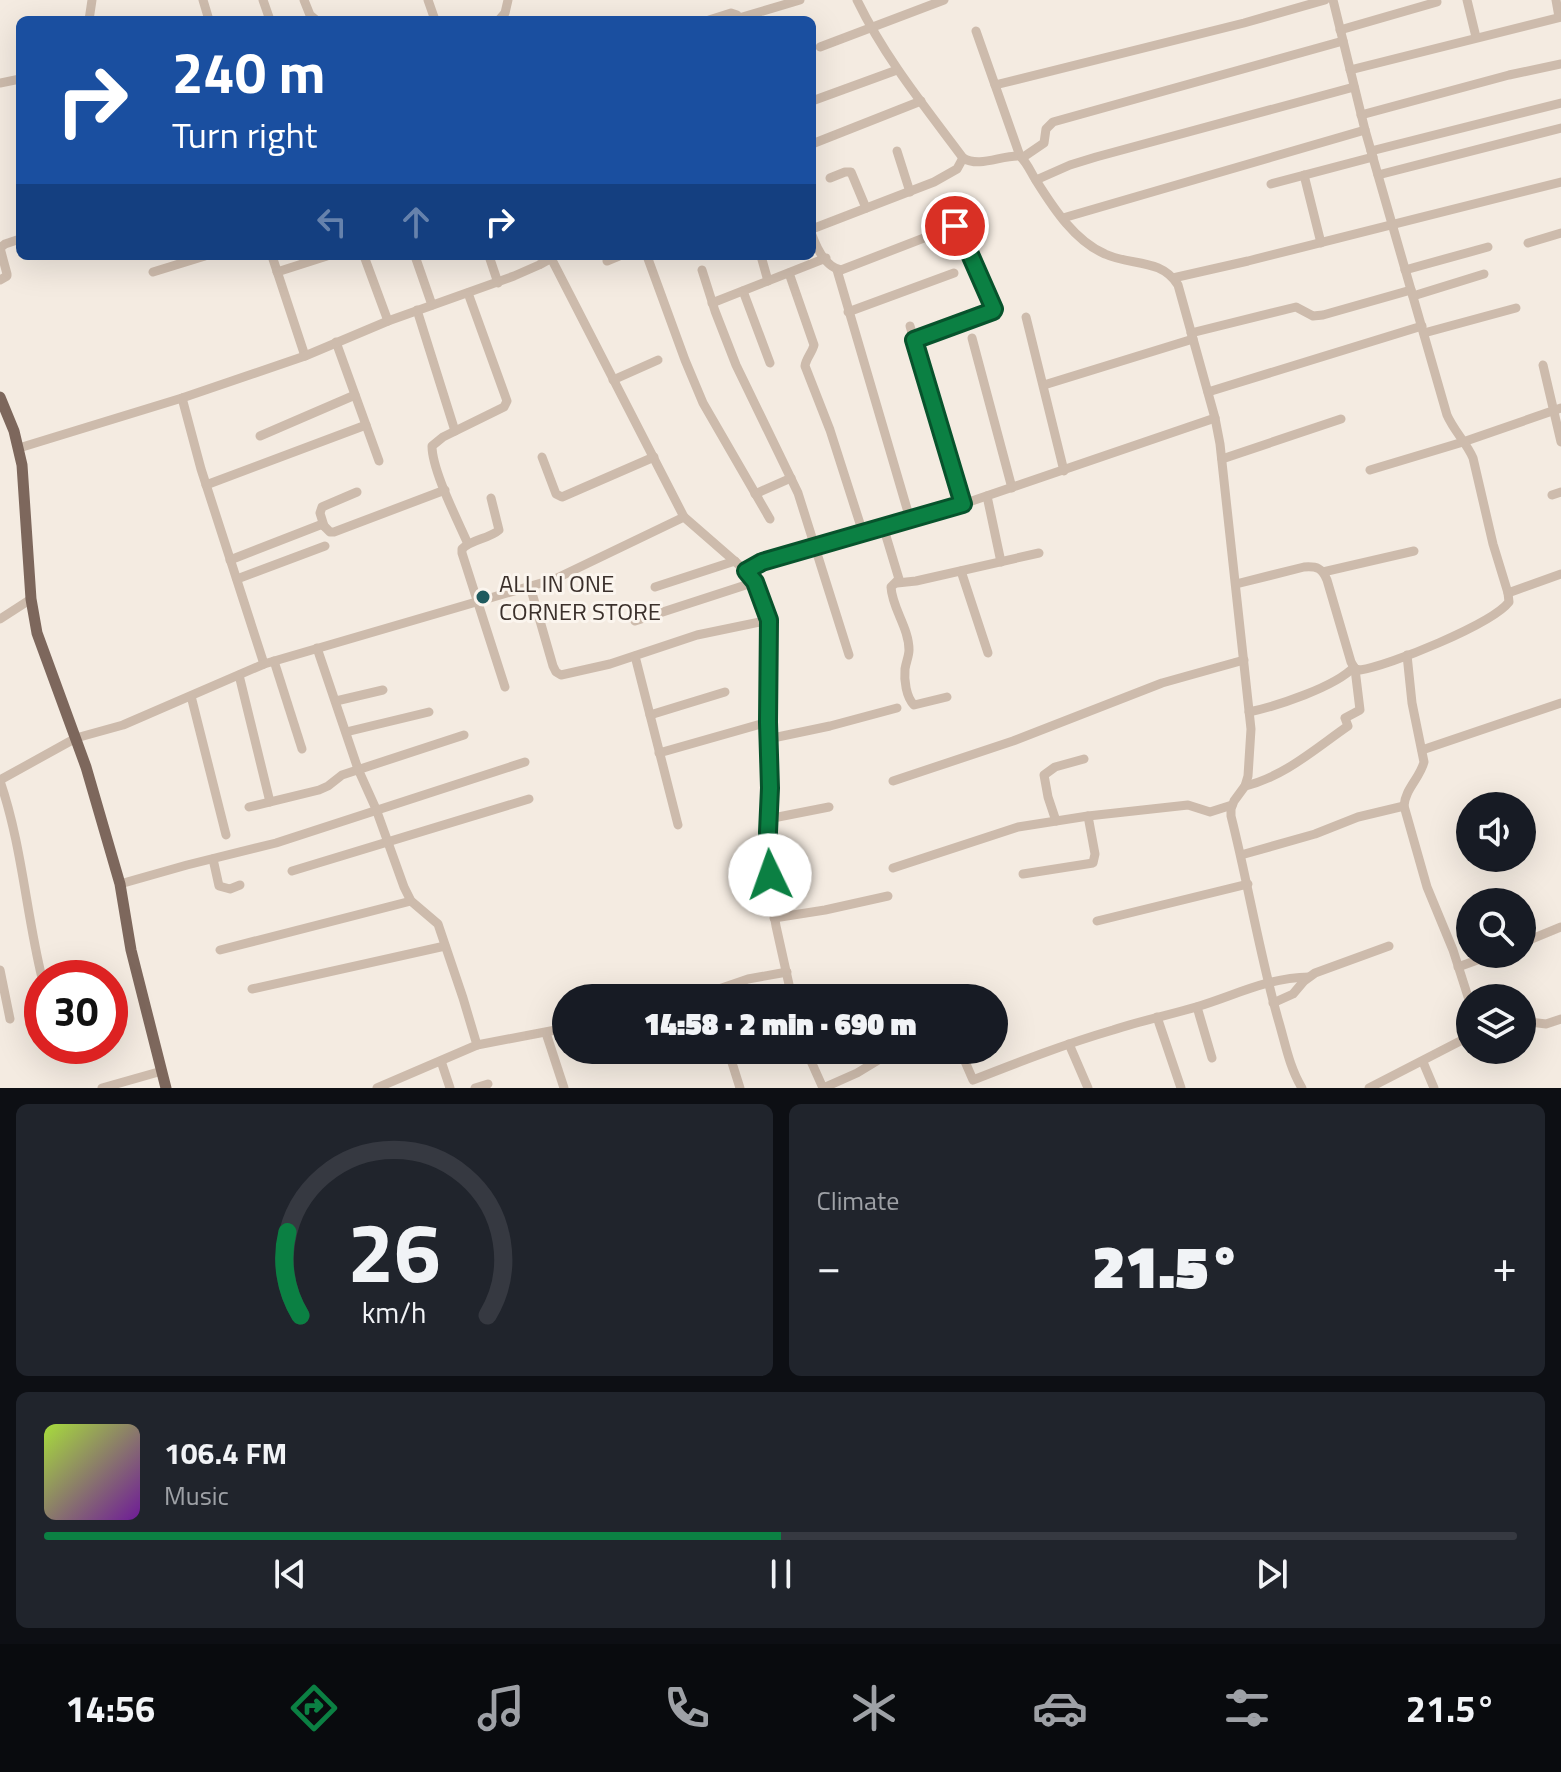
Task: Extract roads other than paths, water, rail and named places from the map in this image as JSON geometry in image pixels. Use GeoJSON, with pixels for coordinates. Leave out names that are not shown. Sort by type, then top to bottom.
{"type":"FeatureCollection","features":[{"type":"Feature","properties":{"kind":"main road"},"geometry":{"type":"LineString","coordinates":[[0,397],[19,448],[31,599],[37,633],[86,767],[120,884],[131,950],[166,1088]]}},
{"type":"Feature","properties":{"kind":"street"},"geometry":{"type":"LineString","coordinates":[[749,16],[800,0]]}},
{"type":"Feature","properties":{"kind":"street"},"geometry":{"type":"LineString","coordinates":[[857,0],[897,70],[963,158],[977,163],[1021,157],[1041,146],[1046,129],[1053,122],[1342,35],[1437,2]]}},
{"type":"Feature","properties":{"kind":"street"},"geometry":{"type":"LineString","coordinates":[[820,47],[944,0]]}},
{"type":"Feature","properties":{"kind":"street"},"geometry":{"type":"LineString","coordinates":[[995,85],[1325,0]]}},
{"type":"Feature","properties":{"kind":"street"},"geometry":{"type":"LineString","coordinates":[[1249,712],[1273,706],[1330,683],[1354,668],[1366,669],[1407,655],[1481,623],[1509,602],[1473,458],[1447,415],[1365,130],[1333,0]]}},
{"type":"Feature","properties":{"kind":"street"},"geometry":{"type":"LineString","coordinates":[[1467,0],[1476,37]]}},
{"type":"Feature","properties":{"kind":"street"},"geometry":{"type":"LineString","coordinates":[[1350,70],[1560,17],[1556,0]]}},
{"type":"Feature","properties":{"kind":"street"},"geometry":{"type":"LineString","coordinates":[[976,31],[1021,157],[1063,218],[1080,237],[1105,255],[1159,267],[1173,278],[1181,295],[1215,418],[1222,459],[1249,712],[1251,760],[1245,786],[1232,805],[1231,816],[1273,1003],[1294,1074],[1302,1088]]}},
{"type":"Feature","properties":{"kind":"street"},"geometry":{"type":"LineString","coordinates":[[1361,115],[1561,64]]}},
{"type":"Feature","properties":{"kind":"street"},"geometry":{"type":"LineString","coordinates":[[816,100],[897,70]]}},
{"type":"Feature","properties":{"kind":"street"},"geometry":{"type":"LineString","coordinates":[[1036,180],[1096,157],[1354,87]]}},
{"type":"Feature","properties":{"kind":"street"},"geometry":{"type":"LineString","coordinates":[[816,142],[921,101]]}},
{"type":"Feature","properties":{"kind":"street"},"geometry":{"type":"LineString","coordinates":[[1271,184],[1561,103]]}},
{"type":"Feature","properties":{"kind":"street"},"geometry":{"type":"LineString","coordinates":[[1378,175],[1561,128]]}},
{"type":"Feature","properties":{"kind":"street"},"geometry":{"type":"LineString","coordinates":[[1063,218],[1365,130]]}},
{"type":"Feature","properties":{"kind":"street"},"geometry":{"type":"LineString","coordinates":[[897,151],[910,192]]}},
{"type":"Feature","properties":{"kind":"street"},"geometry":{"type":"LineString","coordinates":[[816,230],[951,174],[963,158]]}},
{"type":"Feature","properties":{"kind":"street"},"geometry":{"type":"LineString","coordinates":[[830,178],[851,172],[866,208]]}},
{"type":"Feature","properties":{"kind":"street"},"geometry":{"type":"LineString","coordinates":[[1304,175],[1321,243]]}},
{"type":"Feature","properties":{"kind":"street"},"geometry":{"type":"LineString","coordinates":[[1173,278],[1561,182]]}},
{"type":"Feature","properties":{"kind":"street"},"geometry":{"type":"LineString","coordinates":[[837,270],[958,227],[994,309],[914,340]]}},
{"type":"Feature","properties":{"kind":"street"},"geometry":{"type":"LineString","coordinates":[[1528,243],[1561,233]]}},
{"type":"Feature","properties":{"kind":"street"},"geometry":{"type":"LineString","coordinates":[[0,280],[7,274],[0,248],[16,240]]}},
{"type":"Feature","properties":{"kind":"street"},"geometry":{"type":"LineString","coordinates":[[816,243],[820,254],[837,270],[910,519]]}},
{"type":"Feature","properties":{"kind":"street"},"geometry":{"type":"LineString","coordinates":[[1405,270],[1488,247]]}},
{"type":"Feature","properties":{"kind":"street"},"geometry":{"type":"LineString","coordinates":[[712,303],[826,258]]}},
{"type":"Feature","properties":{"kind":"street"},"geometry":{"type":"LineString","coordinates":[[153,272],[192,260]]}},
{"type":"Feature","properties":{"kind":"street"},"geometry":{"type":"LineString","coordinates":[[273,260],[305,356]]}},
{"type":"Feature","properties":{"kind":"street"},"geometry":{"type":"LineString","coordinates":[[277,272],[314,260]]}},
{"type":"Feature","properties":{"kind":"street"},"geometry":{"type":"LineString","coordinates":[[365,260],[388,321]]}},
{"type":"Feature","properties":{"kind":"street"},"geometry":{"type":"LineString","coordinates":[[416,260],[432,305]]}},
{"type":"Feature","properties":{"kind":"street"},"geometry":{"type":"LineString","coordinates":[[490,260],[498,283]]}},
{"type":"Feature","properties":{"kind":"street"},"geometry":{"type":"LineString","coordinates":[[19,448],[305,356],[417,310],[498,283],[546,260]]}},
{"type":"Feature","properties":{"kind":"street"},"geometry":{"type":"LineString","coordinates":[[553,260],[684,517],[746,571],[755,582],[769,620],[768,819],[771,896],[789,984]]}},
{"type":"Feature","properties":{"kind":"street"},"geometry":{"type":"LineString","coordinates":[[648,260],[695,386],[770,519]]}},
{"type":"Feature","properties":{"kind":"street"},"geometry":{"type":"LineString","coordinates":[[762,260],[768,281]]}},
{"type":"Feature","properties":{"kind":"street"},"geometry":{"type":"LineString","coordinates":[[702,270],[736,365],[798,493],[849,655]]}},
{"type":"Feature","properties":{"kind":"street"},"geometry":{"type":"LineString","coordinates":[[789,273],[813,338],[813,351],[805,360],[805,366],[830,430],[863,533]]}},
{"type":"Feature","properties":{"kind":"street"},"geometry":{"type":"LineString","coordinates":[[848,312],[954,273]]}},
{"type":"Feature","properties":{"kind":"street"},"geometry":{"type":"LineString","coordinates":[[1044,385],[1192,336],[1296,307],[1313,316],[1323,315],[1484,274]]}},
{"type":"Feature","properties":{"kind":"street"},"geometry":{"type":"LineString","coordinates":[[743,291],[770,363]]}},
{"type":"Feature","properties":{"kind":"street"},"geometry":{"type":"LineString","coordinates":[[468,293],[506,404],[434,442],[431,449],[468,544]]}},
{"type":"Feature","properties":{"kind":"street"},"geometry":{"type":"LineString","coordinates":[[1208,392],[1395,336],[1516,308]]}},
{"type":"Feature","properties":{"kind":"street"},"geometry":{"type":"LineString","coordinates":[[417,310],[455,431]]}},
{"type":"Feature","properties":{"kind":"street"},"geometry":{"type":"LineString","coordinates":[[1026,317],[1064,471]]}},
{"type":"Feature","properties":{"kind":"street"},"geometry":{"type":"LineString","coordinates":[[910,326],[963,504]]}},
{"type":"Feature","properties":{"kind":"street"},"geometry":{"type":"LineString","coordinates":[[972,338],[1012,488]]}},
{"type":"Feature","properties":{"kind":"street"},"geometry":{"type":"LineString","coordinates":[[336,342],[379,461]]}},
{"type":"Feature","properties":{"kind":"street"},"geometry":{"type":"LineString","coordinates":[[613,380],[658,360]]}},
{"type":"Feature","properties":{"kind":"street"},"geometry":{"type":"LineString","coordinates":[[1543,365],[1557,409],[1561,442]]}},
{"type":"Feature","properties":{"kind":"street"},"geometry":{"type":"LineString","coordinates":[[260,436],[355,395]]}},
{"type":"Feature","properties":{"kind":"street"},"geometry":{"type":"LineString","coordinates":[[182,398],[230,560],[302,749]]}},
{"type":"Feature","properties":{"kind":"street"},"geometry":{"type":"LineString","coordinates":[[1370,470],[1557,409]]}},
{"type":"Feature","properties":{"kind":"street"},"geometry":{"type":"LineString","coordinates":[[746,571],[762,562],[963,504],[1215,418]]}},
{"type":"Feature","properties":{"kind":"street"},"geometry":{"type":"LineString","coordinates":[[1222,459],[1341,419]]}},
{"type":"Feature","properties":{"kind":"street"},"geometry":{"type":"LineString","coordinates":[[206,485],[366,425]]}},
{"type":"Feature","properties":{"kind":"street"},"geometry":{"type":"LineString","coordinates":[[542,457],[556,494],[562,497],[654,457]]}},
{"type":"Feature","properties":{"kind":"street"},"geometry":{"type":"LineString","coordinates":[[755,494],[791,478]]}},
{"type":"Feature","properties":{"kind":"street"},"geometry":{"type":"LineString","coordinates":[[357,492],[322,507],[320,513],[324,526],[330,532],[445,490]]}},
{"type":"Feature","properties":{"kind":"street"},"geometry":{"type":"LineString","coordinates":[[987,496],[1001,562]]}},
{"type":"Feature","properties":{"kind":"street"},"geometry":{"type":"LineString","coordinates":[[491,498],[499,530],[468,544],[462,553],[505,687]]}},
{"type":"Feature","properties":{"kind":"street"},"geometry":{"type":"LineString","coordinates":[[38,960],[13,824],[0,781],[76,738],[123,725],[269,662],[555,579],[684,517]]}},
{"type":"Feature","properties":{"kind":"street"},"geometry":{"type":"LineString","coordinates":[[230,560],[324,526]]}},
{"type":"Feature","properties":{"kind":"street"},"geometry":{"type":"LineString","coordinates":[[883,526],[898,571],[897,583]]}},
{"type":"Feature","properties":{"kind":"street"},"geometry":{"type":"LineString","coordinates":[[237,579],[325,546]]}},
{"type":"Feature","properties":{"kind":"street"},"geometry":{"type":"LineString","coordinates":[[1323,572],[1414,551]]}},
{"type":"Feature","properties":{"kind":"street"},"geometry":{"type":"LineString","coordinates":[[947,697],[914,705],[910,700],[904,672],[909,649],[891,587],[897,583],[1039,553]]}},
{"type":"Feature","properties":{"kind":"street"},"geometry":{"type":"LineString","coordinates":[[655,587],[735,561]]}},
{"type":"Feature","properties":{"kind":"street"},"geometry":{"type":"LineString","coordinates":[[1236,584],[1304,567],[1315,566],[1323,572],[1354,668],[1360,710],[1345,718],[1348,726],[1280,773],[1245,786]]}},
{"type":"Feature","properties":{"kind":"street"},"geometry":{"type":"LineString","coordinates":[[961,571],[988,653]]}},
{"type":"Feature","properties":{"kind":"street"},"geometry":{"type":"LineString","coordinates":[[1508,593],[1561,574]]}},
{"type":"Feature","properties":{"kind":"street"},"geometry":{"type":"LineString","coordinates":[[635,621],[755,582]]}},
{"type":"Feature","properties":{"kind":"street"},"geometry":{"type":"LineString","coordinates":[[530,586],[558,674],[566,675],[635,656],[697,635],[769,620]]}},
{"type":"Feature","properties":{"kind":"street"},"geometry":{"type":"LineString","coordinates":[[0,619],[31,599]]}},
{"type":"Feature","properties":{"kind":"street"},"geometry":{"type":"LineString","coordinates":[[317,648],[358,769],[404,887],[411,901],[438,924],[477,1045]]}},
{"type":"Feature","properties":{"kind":"street"},"geometry":{"type":"LineString","coordinates":[[1407,655],[1412,703],[1424,762],[1406,794],[1404,806],[1423,873],[1456,962]]}},
{"type":"Feature","properties":{"kind":"street"},"geometry":{"type":"LineString","coordinates":[[635,656],[678,825]]}},
{"type":"Feature","properties":{"kind":"street"},"geometry":{"type":"LineString","coordinates":[[893,781],[1013,741],[1162,683],[1244,660]]}},
{"type":"Feature","properties":{"kind":"street"},"geometry":{"type":"LineString","coordinates":[[239,675],[270,802]]}},
{"type":"Feature","properties":{"kind":"street"},"geometry":{"type":"LineString","coordinates":[[336,701],[383,690]]}},
{"type":"Feature","properties":{"kind":"street"},"geometry":{"type":"LineString","coordinates":[[650,715],[725,692]]}},
{"type":"Feature","properties":{"kind":"street"},"geometry":{"type":"LineString","coordinates":[[191,696],[226,835]]}},
{"type":"Feature","properties":{"kind":"street"},"geometry":{"type":"LineString","coordinates":[[1422,750],[1561,703]]}},
{"type":"Feature","properties":{"kind":"street"},"geometry":{"type":"LineString","coordinates":[[768,739],[897,708]]}},
{"type":"Feature","properties":{"kind":"street"},"geometry":{"type":"LineString","coordinates":[[346,732],[429,712]]}},
{"type":"Feature","properties":{"kind":"street"},"geometry":{"type":"LineString","coordinates":[[659,753],[768,722]]}},
{"type":"Feature","properties":{"kind":"street"},"geometry":{"type":"LineString","coordinates":[[249,807],[319,790],[342,775],[464,735]]}},
{"type":"Feature","properties":{"kind":"street"},"geometry":{"type":"LineString","coordinates":[[1056,821],[1044,775],[1055,767],[1084,759]]}},
{"type":"Feature","properties":{"kind":"street"},"geometry":{"type":"LineString","coordinates":[[120,884],[276,843],[525,762]]}},
{"type":"Feature","properties":{"kind":"street"},"geometry":{"type":"LineString","coordinates":[[292,871],[529,799]]}},
{"type":"Feature","properties":{"kind":"street"},"geometry":{"type":"LineString","coordinates":[[893,868],[996,833],[1056,821],[1188,805],[1210,812],[1232,805]]}},
{"type":"Feature","properties":{"kind":"street"},"geometry":{"type":"LineString","coordinates":[[1241,855],[1315,834],[1358,817],[1404,806]]}},
{"type":"Feature","properties":{"kind":"street"},"geometry":{"type":"LineString","coordinates":[[768,819],[829,807]]}},
{"type":"Feature","properties":{"kind":"street"},"geometry":{"type":"LineString","coordinates":[[1023,874],[1093,863],[1095,854],[1088,816]]}},
{"type":"Feature","properties":{"kind":"street"},"geometry":{"type":"LineString","coordinates":[[213,859],[219,886],[230,889],[240,885]]}},
{"type":"Feature","properties":{"kind":"street"},"geometry":{"type":"LineString","coordinates":[[1097,921],[1248,884]]}},
{"type":"Feature","properties":{"kind":"street"},"geometry":{"type":"LineString","coordinates":[[774,918],[888,896]]}},
{"type":"Feature","properties":{"kind":"street"},"geometry":{"type":"LineString","coordinates":[[220,950],[411,901]]}},
{"type":"Feature","properties":{"kind":"street"},"geometry":{"type":"LineString","coordinates":[[1536,937],[1561,927]]}},
{"type":"Feature","properties":{"kind":"street"},"geometry":{"type":"LineString","coordinates":[[252,989],[445,946]]}},
{"type":"Feature","properties":{"kind":"street"},"geometry":{"type":"LineString","coordinates":[[965,1064],[973,1084],[1069,1044],[1197,1007],[1268,982],[1287,977],[1309,977],[1389,946]]}},
{"type":"Feature","properties":{"kind":"street"},"geometry":{"type":"LineString","coordinates":[[0,970],[10,1019]]}},
{"type":"Feature","properties":{"kind":"street"},"geometry":{"type":"LineString","coordinates":[[736,984],[787,972]]}},
{"type":"Feature","properties":{"kind":"street"},"geometry":{"type":"LineString","coordinates":[[1273,1003],[1289,997],[1309,977]]}},
{"type":"Feature","properties":{"kind":"street"},"geometry":{"type":"LineString","coordinates":[[1197,1007],[1212,1058]]}},
{"type":"Feature","properties":{"kind":"street"},"geometry":{"type":"LineString","coordinates":[[1157,1017],[1181,1088]]}},
{"type":"Feature","properties":{"kind":"street"},"geometry":{"type":"LineString","coordinates":[[1536,1023],[1546,1024],[1561,1019]]}},
{"type":"Feature","properties":{"kind":"street"},"geometry":{"type":"LineString","coordinates":[[377,1088],[477,1045],[552,1032]]}},
{"type":"Feature","properties":{"kind":"street"},"geometry":{"type":"LineString","coordinates":[[546,1033],[564,1088]]}},
{"type":"Feature","properties":{"kind":"street"},"geometry":{"type":"LineString","coordinates":[[1069,1044],[1088,1088]]}},
{"type":"Feature","properties":{"kind":"street"},"geometry":{"type":"LineString","coordinates":[[1369,1088],[1456,1044]]}},
{"type":"Feature","properties":{"kind":"street"},"geometry":{"type":"LineString","coordinates":[[441,1061],[450,1088]]}},
{"type":"Feature","properties":{"kind":"street"},"geometry":{"type":"LineString","coordinates":[[1423,1062],[1434,1088]]}},
{"type":"Feature","properties":{"kind":"street"},"geometry":{"type":"LineString","coordinates":[[732,1064],[740,1088]]}},
{"type":"Feature","properties":{"kind":"street"},"geometry":{"type":"LineString","coordinates":[[812,1064],[823,1088],[872,1064]]}},
{"type":"Feature","properties":{"kind":"street"},"geometry":{"type":"LineString","coordinates":[[102,1088],[162,1071]]}},
{"type":"Feature","properties":{"kind":"street"},"geometry":{"type":"LineString","coordinates":[[475,1088],[488,1084]]}},
{"type":"Feature","properties":{"kind":"place","name":"ALL IN ONE CORNER STORE"},"geometry":{"type":"Point","coordinates":[483,597]}}]}
